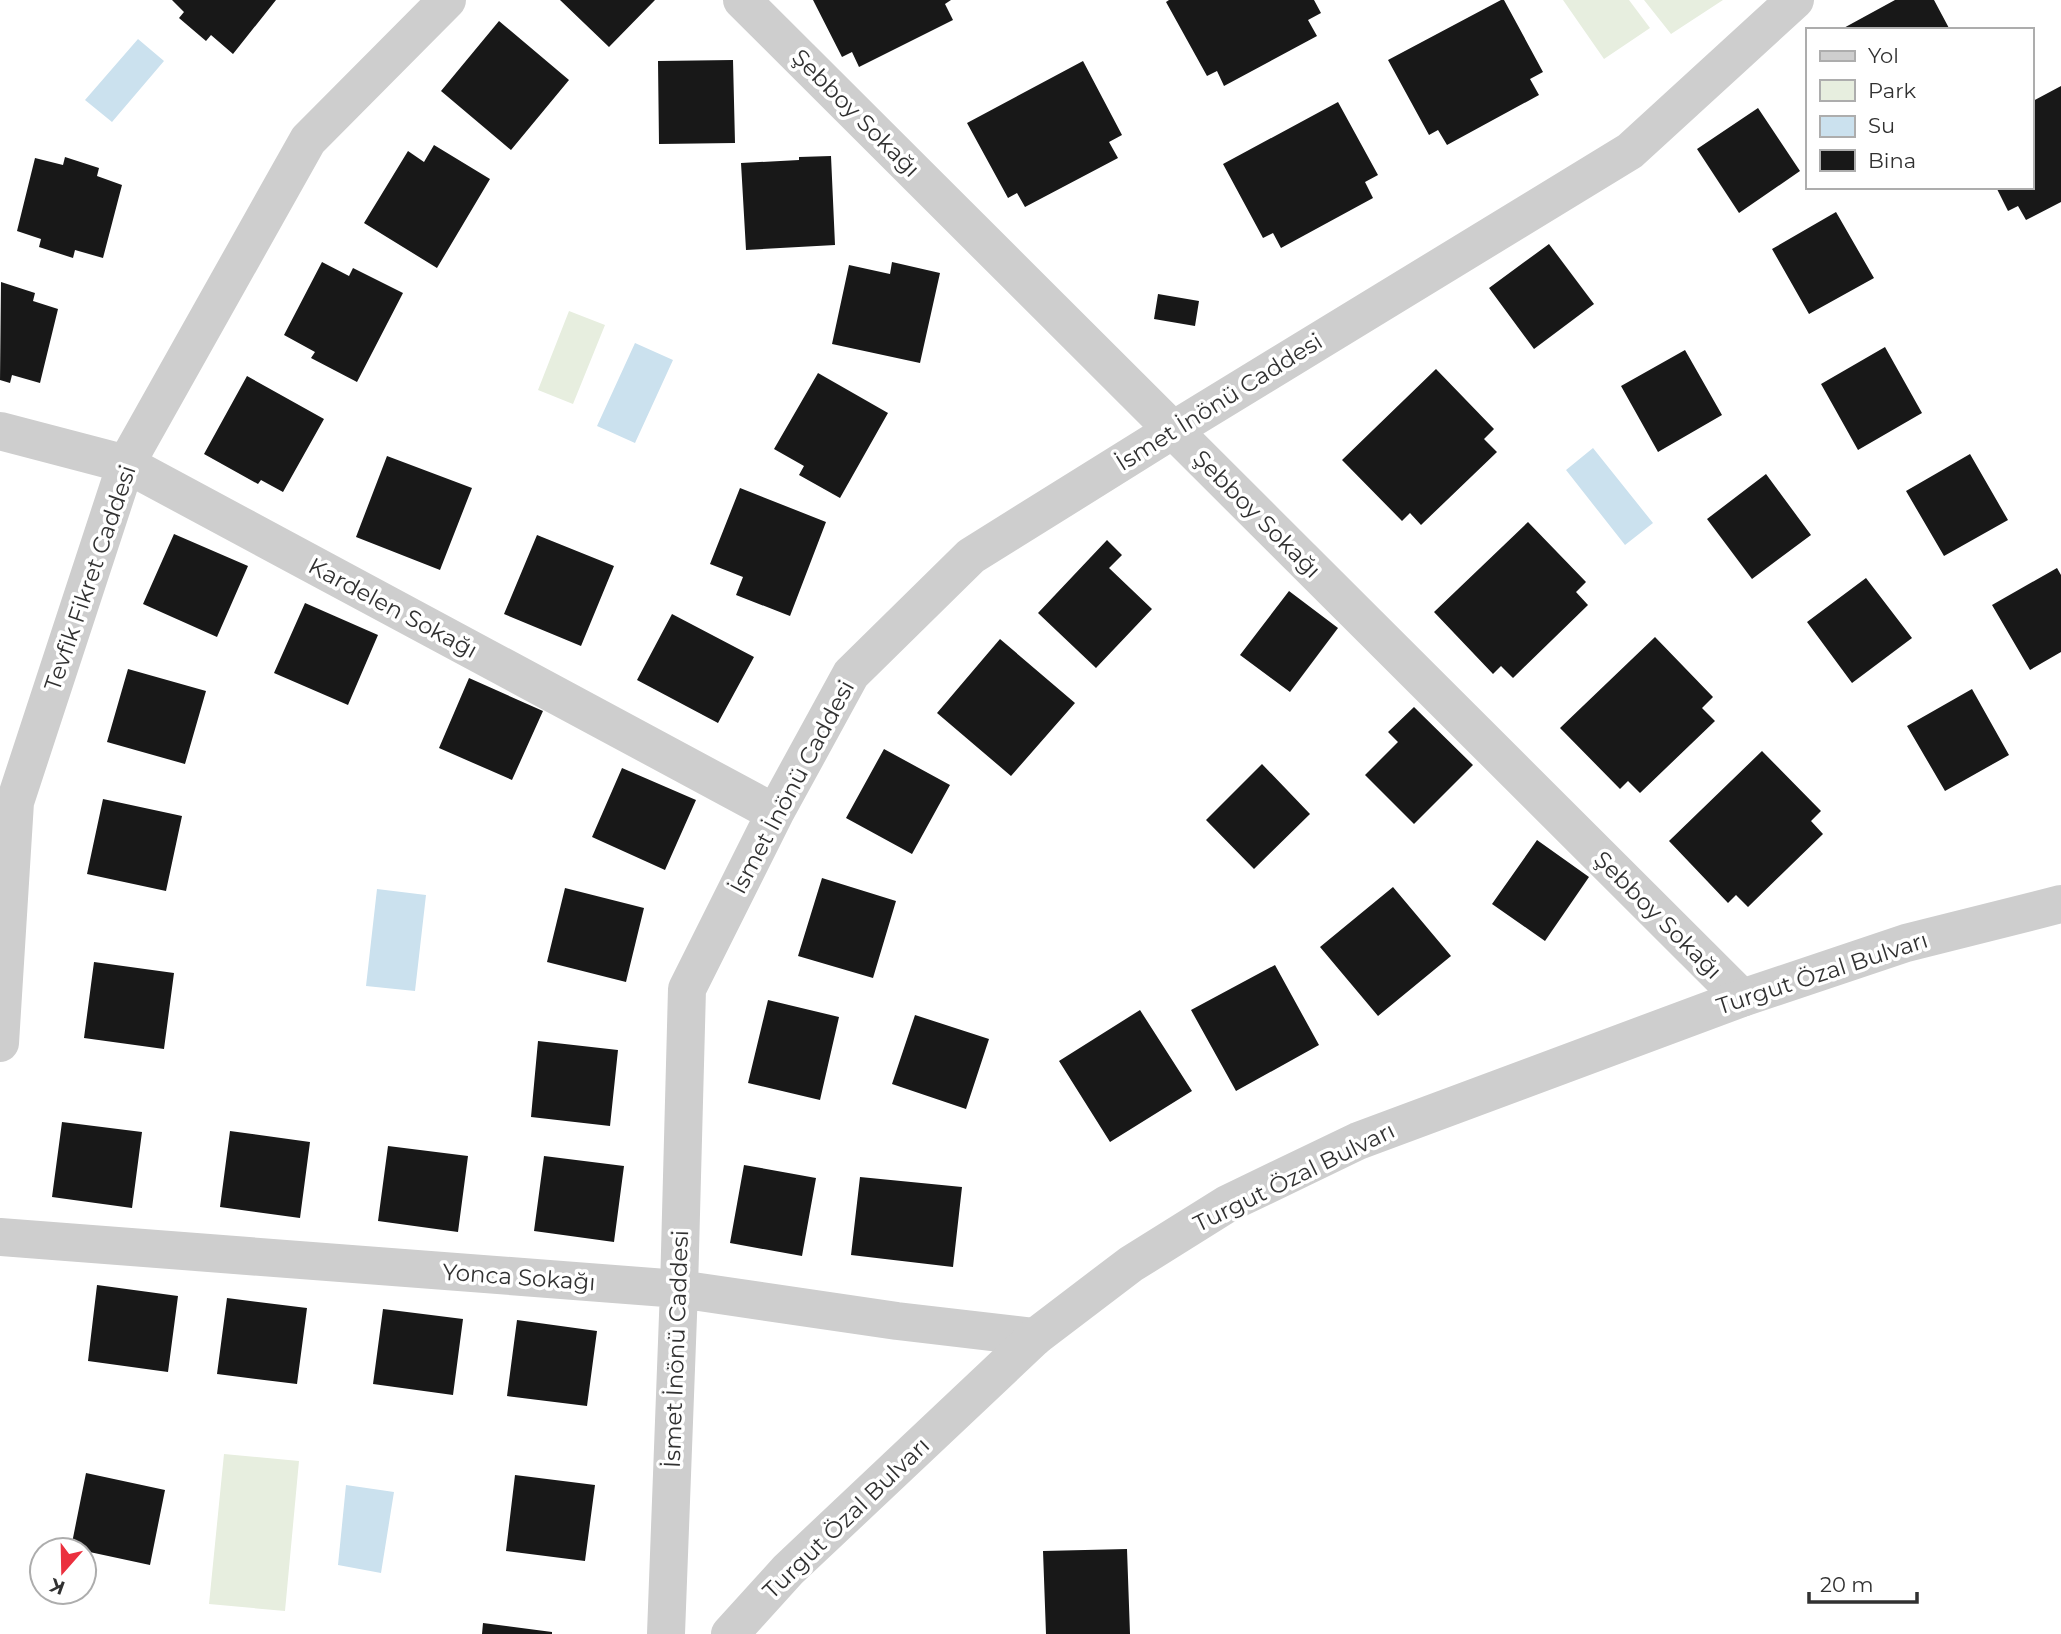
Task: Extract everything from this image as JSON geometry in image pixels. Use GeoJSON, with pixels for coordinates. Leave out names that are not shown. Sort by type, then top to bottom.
{"type":"FeatureCollection","features":[{"type":"Feature","properties":{"kind":"street","name":"Tevfik Fikret Caddesi"},"geometry":{"type":"LineString","coordinates":[[0,1044],[15,802],[126,464],[309,140],[447,0]]}},
{"type":"Feature","properties":{"kind":"street","name":"Şebboy Sokağı"},"geometry":{"type":"LineString","coordinates":[[742,0],[1742,999]]}},
{"type":"Feature","properties":{"kind":"street","name":"İsmet İnönü Caddesi"},"geometry":{"type":"LineString","coordinates":[[666,1634],[687,989],[775,813],[851,674],[971,556],[1173,429],[1630,151],[1795,0]]}},
{"type":"Feature","properties":{"kind":"street","name":"Kardelen Sokağı"},"geometry":{"type":"LineString","coordinates":[[0,431],[126,464],[775,813]]}},
{"type":"Feature","properties":{"kind":"street","name":"Turgut Özal Bulvarı"},"geometry":{"type":"LineString","coordinates":[[730,1634],[788,1570],[1035,1337],[1131,1264],[1216,1211],[1346,1147],[1530,1076],[1906,943],[2061,904]]}},
{"type":"Feature","properties":{"kind":"street","name":"Yonca Sokağı"},"geometry":{"type":"LineString","coordinates":[[0,1237],[679,1289],[897,1321],[1035,1337]]}},
{"type":"Feature","properties":{"kind":"green space"},"geometry":{"type":"Polygon","coordinates":[[[1563,0],[1629,0],[1650,28],[1604,59],[1563,0]]]}},
{"type":"Feature","properties":{"kind":"green space"},"geometry":{"type":"Polygon","coordinates":[[[1644,0],[1723,0],[1671,34],[1644,0]]]}},
{"type":"Feature","properties":{"kind":"green space"},"geometry":{"type":"Polygon","coordinates":[[[569,311],[605,325],[573,404],[538,390],[569,311]]]}},
{"type":"Feature","properties":{"kind":"green space"},"geometry":{"type":"Polygon","coordinates":[[[224,1454],[299,1461],[285,1611],[209,1604],[224,1454]]]}},
{"type":"Feature","properties":{"kind":"water"},"geometry":{"type":"Polygon","coordinates":[[[138,39],[164,61],[112,122],[85,100],[138,39]]]}},
{"type":"Feature","properties":{"kind":"water"},"geometry":{"type":"Polygon","coordinates":[[[635,343],[673,360],[635,443],[597,426],[635,343]]]}},
{"type":"Feature","properties":{"kind":"water"},"geometry":{"type":"Polygon","coordinates":[[[1593,448],[1653,523],[1625,545],[1566,470],[1593,448]]]}},
{"type":"Feature","properties":{"kind":"water"},"geometry":{"type":"Polygon","coordinates":[[[377,889],[426,895],[415,991],[366,986],[377,889]]]}},
{"type":"Feature","properties":{"kind":"water"},"geometry":{"type":"Polygon","coordinates":[[[346,1485],[394,1492],[381,1573],[338,1565],[346,1485]]]}},
{"type":"Feature","properties":{"kind":"building"},"geometry":{"type":"Polygon","coordinates":[[[172,0],[276,0],[233,54],[211,35],[206,41],[179,18],[184,12],[172,0]]]}},
{"type":"Feature","properties":{"kind":"building"},"geometry":{"type":"Polygon","coordinates":[[[560,0],[655,0],[609,47],[560,0]]]}},
{"type":"Feature","properties":{"kind":"building"},"geometry":{"type":"Polygon","coordinates":[[[813,0],[951,0],[945,4],[953,20],[859,67],[852,52],[842,57],[813,0]]]}},
{"type":"Feature","properties":{"kind":"building"},"geometry":{"type":"Polygon","coordinates":[[[1314,0],[1321,13],[1308,20],[1317,36],[1224,86],[1217,71],[1207,76],[1166,2],[1314,0]]]}},
{"type":"Feature","properties":{"kind":"building"},"geometry":{"type":"Polygon","coordinates":[[[1504,0],[1543,72],[1530,79],[1539,95],[1447,145],[1438,130],[1429,135],[1388,60],[1504,0]]]}},
{"type":"Feature","properties":{"kind":"building"},"geometry":{"type":"Polygon","coordinates":[[[1895,0],[1934,0],[1949,28],[1844,28],[1895,0]]]}},
{"type":"Feature","properties":{"kind":"building"},"geometry":{"type":"Polygon","coordinates":[[[499,21],[569,80],[511,150],[441,91],[499,21]]]}},
{"type":"Feature","properties":{"kind":"building"},"geometry":{"type":"Polygon","coordinates":[[[733,60],[735,143],[659,144],[658,61],[733,60]]]}},
{"type":"Feature","properties":{"kind":"building"},"geometry":{"type":"Polygon","coordinates":[[[1083,61],[1122,135],[1109,142],[1118,158],[1025,207],[1017,193],[1008,198],[967,123],[1083,61]]]}},
{"type":"Feature","properties":{"kind":"building"},"geometry":{"type":"Polygon","coordinates":[[[2061,86],[2061,202],[2026,220],[2018,206],[2008,211],[1997,189],[2033,189],[2033,101],[2061,86]]]}},
{"type":"Feature","properties":{"kind":"building"},"geometry":{"type":"Polygon","coordinates":[[[1338,102],[1378,175],[1365,182],[1373,198],[1281,248],[1273,233],[1263,238],[1223,164],[1338,102]]]}},
{"type":"Feature","properties":{"kind":"building"},"geometry":{"type":"Polygon","coordinates":[[[1758,108],[1800,171],[1739,213],[1697,149],[1758,108]]]}},
{"type":"Feature","properties":{"kind":"building"},"geometry":{"type":"Polygon","coordinates":[[[434,145],[490,179],[437,268],[364,223],[408,151],[424,162],[434,145]]]}},
{"type":"Feature","properties":{"kind":"building"},"geometry":{"type":"Polygon","coordinates":[[[831,156],[835,245],[746,250],[741,163],[831,156]]]}},
{"type":"Feature","properties":{"kind":"building"},"geometry":{"type":"Polygon","coordinates":[[[65,157],[99,168],[97,176],[122,185],[103,258],[75,250],[73,258],[39,247],[41,239],[17,231],[35,158],[63,165],[65,157]]]}},
{"type":"Feature","properties":{"kind":"building"},"geometry":{"type":"Polygon","coordinates":[[[1836,212],[1874,278],[1809,314],[1772,249],[1836,212]]]}},
{"type":"Feature","properties":{"kind":"building"},"geometry":{"type":"Polygon","coordinates":[[[1549,244],[1594,304],[1534,349],[1489,288],[1549,244]]]}},
{"type":"Feature","properties":{"kind":"building"},"geometry":{"type":"Polygon","coordinates":[[[322,262],[349,276],[353,268],[403,293],[357,382],[311,358],[315,352],[284,335],[322,262]]]}},
{"type":"Feature","properties":{"kind":"building"},"geometry":{"type":"Polygon","coordinates":[[[892,262],[940,273],[920,363],[832,344],[849,265],[890,274],[892,262]]]}},
{"type":"Feature","properties":{"kind":"building"},"geometry":{"type":"Polygon","coordinates":[[[1,282],[35,293],[33,301],[58,309],[40,383],[12,375],[10,383],[0,380],[1,282]]]}},
{"type":"Feature","properties":{"kind":"building"},"geometry":{"type":"Polygon","coordinates":[[[1158,294],[1199,301],[1195,326],[1154,319],[1158,294]]]}},
{"type":"Feature","properties":{"kind":"building"},"geometry":{"type":"Polygon","coordinates":[[[1885,347],[1922,413],[1858,450],[1821,384],[1885,347]]]}},
{"type":"Feature","properties":{"kind":"building"},"geometry":{"type":"Polygon","coordinates":[[[1685,350],[1722,415],[1658,452],[1621,386],[1685,350]]]}},
{"type":"Feature","properties":{"kind":"building"},"geometry":{"type":"Polygon","coordinates":[[[1436,369],[1494,429],[1484,439],[1497,452],[1421,525],[1410,513],[1402,521],[1342,460],[1436,369]]]}},
{"type":"Feature","properties":{"kind":"building"},"geometry":{"type":"Polygon","coordinates":[[[818,373],[888,413],[840,498],[799,475],[804,466],[774,449],[818,373]]]}},
{"type":"Feature","properties":{"kind":"building"},"geometry":{"type":"Polygon","coordinates":[[[247,376],[324,419],[283,492],[261,480],[258,484],[204,454],[247,376]]]}},
{"type":"Feature","properties":{"kind":"building"},"geometry":{"type":"Polygon","coordinates":[[[1970,454],[2008,520],[1944,556],[1906,491],[1970,454]]]}},
{"type":"Feature","properties":{"kind":"building"},"geometry":{"type":"Polygon","coordinates":[[[387,456],[472,488],[440,570],[356,537],[387,456]]]}},
{"type":"Feature","properties":{"kind":"building"},"geometry":{"type":"Polygon","coordinates":[[[1766,474],[1811,535],[1752,579],[1707,519],[1766,474]]]}},
{"type":"Feature","properties":{"kind":"building"},"geometry":{"type":"Polygon","coordinates":[[[740,488],[826,522],[790,616],[736,595],[743,577],[710,564],[740,488]]]}},
{"type":"Feature","properties":{"kind":"building"},"geometry":{"type":"Polygon","coordinates":[[[1528,522],[1586,582],[1576,592],[1588,605],[1513,678],[1501,666],[1493,674],[1434,612],[1528,522]]]}},
{"type":"Feature","properties":{"kind":"building"},"geometry":{"type":"Polygon","coordinates":[[[174,534],[248,566],[217,637],[143,604],[174,534]]]}},
{"type":"Feature","properties":{"kind":"building"},"geometry":{"type":"Polygon","coordinates":[[[537,535],[614,566],[581,646],[504,614],[537,535]]]}},
{"type":"Feature","properties":{"kind":"building"},"geometry":{"type":"Polygon","coordinates":[[[1107,540],[1122,555],[1109,568],[1152,609],[1096,668],[1038,613],[1107,540]]]}},
{"type":"Feature","properties":{"kind":"building"},"geometry":{"type":"Polygon","coordinates":[[[2057,568],[2061,575],[2061,652],[2030,670],[1992,605],[2057,568]]]}},
{"type":"Feature","properties":{"kind":"building"},"geometry":{"type":"Polygon","coordinates":[[[1866,578],[1912,638],[1852,683],[1807,622],[1866,578]]]}},
{"type":"Feature","properties":{"kind":"building"},"geometry":{"type":"Polygon","coordinates":[[[1289,591],[1338,628],[1290,692],[1240,655],[1289,591]]]}},
{"type":"Feature","properties":{"kind":"building"},"geometry":{"type":"Polygon","coordinates":[[[305,603],[378,635],[348,705],[274,673],[305,603]]]}},
{"type":"Feature","properties":{"kind":"building"},"geometry":{"type":"Polygon","coordinates":[[[672,614],[754,657],[718,723],[637,680],[672,614]]]}},
{"type":"Feature","properties":{"kind":"building"},"geometry":{"type":"Polygon","coordinates":[[[1655,637],[1713,697],[1702,708],[1715,721],[1640,793],[1628,781],[1620,789],[1560,728],[1655,637]]]}},
{"type":"Feature","properties":{"kind":"building"},"geometry":{"type":"Polygon","coordinates":[[[1000,639],[1075,703],[1011,776],[937,713],[1000,639]]]}},
{"type":"Feature","properties":{"kind":"building"},"geometry":{"type":"Polygon","coordinates":[[[128,669],[206,691],[185,764],[107,742],[128,669]]]}},
{"type":"Feature","properties":{"kind":"building"},"geometry":{"type":"Polygon","coordinates":[[[469,678],[543,711],[512,780],[439,748],[469,678]]]}},
{"type":"Feature","properties":{"kind":"building"},"geometry":{"type":"Polygon","coordinates":[[[1972,689],[2009,755],[1945,791],[1907,726],[1972,689]]]}},
{"type":"Feature","properties":{"kind":"building"},"geometry":{"type":"Polygon","coordinates":[[[1414,707],[1473,765],[1414,824],[1365,775],[1398,742],[1388,732],[1414,707]]]}},
{"type":"Feature","properties":{"kind":"building"},"geometry":{"type":"Polygon","coordinates":[[[884,749],[950,785],[912,854],[846,818],[884,749]]]}},
{"type":"Feature","properties":{"kind":"building"},"geometry":{"type":"Polygon","coordinates":[[[1762,751],[1821,811],[1811,821],[1823,834],[1748,907],[1736,895],[1728,903],[1669,841],[1762,751]]]}},
{"type":"Feature","properties":{"kind":"building"},"geometry":{"type":"Polygon","coordinates":[[[1262,764],[1310,814],[1254,869],[1206,820],[1262,764]]]}},
{"type":"Feature","properties":{"kind":"building"},"geometry":{"type":"Polygon","coordinates":[[[622,768],[696,800],[665,870],[592,837],[622,768]]]}},
{"type":"Feature","properties":{"kind":"building"},"geometry":{"type":"Polygon","coordinates":[[[103,799],[182,816],[166,891],[87,874],[103,799]]]}},
{"type":"Feature","properties":{"kind":"building"},"geometry":{"type":"Polygon","coordinates":[[[1537,840],[1589,877],[1545,941],[1492,904],[1537,840]]]}},
{"type":"Feature","properties":{"kind":"building"},"geometry":{"type":"Polygon","coordinates":[[[822,878],[896,901],[873,978],[798,956],[822,878]]]}},
{"type":"Feature","properties":{"kind":"building"},"geometry":{"type":"Polygon","coordinates":[[[1393,887],[1451,956],[1378,1016],[1320,947],[1393,887]]]}},
{"type":"Feature","properties":{"kind":"building"},"geometry":{"type":"Polygon","coordinates":[[[565,888],[644,908],[626,982],[547,962],[565,888]]]}},
{"type":"Feature","properties":{"kind":"building"},"geometry":{"type":"Polygon","coordinates":[[[94,962],[174,973],[164,1049],[84,1038],[94,962]]]}},
{"type":"Feature","properties":{"kind":"building"},"geometry":{"type":"Polygon","coordinates":[[[1275,965],[1319,1045],[1236,1091],[1191,1010],[1275,965]]]}},
{"type":"Feature","properties":{"kind":"building"},"geometry":{"type":"Polygon","coordinates":[[[768,1000],[839,1017],[820,1100],[748,1083],[768,1000]]]}},
{"type":"Feature","properties":{"kind":"building"},"geometry":{"type":"Polygon","coordinates":[[[1140,1010],[1192,1091],[1110,1142],[1059,1061],[1140,1010]]]}},
{"type":"Feature","properties":{"kind":"building"},"geometry":{"type":"Polygon","coordinates":[[[915,1015],[989,1039],[966,1109],[892,1084],[915,1015]]]}},
{"type":"Feature","properties":{"kind":"building"},"geometry":{"type":"Polygon","coordinates":[[[538,1041],[618,1050],[610,1126],[531,1117],[538,1041]]]}},
{"type":"Feature","properties":{"kind":"building"},"geometry":{"type":"Polygon","coordinates":[[[62,1122],[142,1132],[132,1208],[52,1197],[62,1122]]]}},
{"type":"Feature","properties":{"kind":"building"},"geometry":{"type":"Polygon","coordinates":[[[230,1131],[310,1142],[300,1218],[220,1207],[230,1131]]]}},
{"type":"Feature","properties":{"kind":"building"},"geometry":{"type":"Polygon","coordinates":[[[388,1146],[468,1156],[458,1232],[378,1221],[388,1146]]]}},
{"type":"Feature","properties":{"kind":"building"},"geometry":{"type":"Polygon","coordinates":[[[544,1156],[624,1166],[614,1242],[534,1231],[544,1156]]]}},
{"type":"Feature","properties":{"kind":"building"},"geometry":{"type":"Polygon","coordinates":[[[744,1165],[816,1178],[802,1256],[730,1243],[744,1165]]]}},
{"type":"Feature","properties":{"kind":"building"},"geometry":{"type":"Polygon","coordinates":[[[860,1177],[962,1187],[953,1267],[851,1255],[860,1177]]]}},
{"type":"Feature","properties":{"kind":"building"},"geometry":{"type":"Polygon","coordinates":[[[97,1285],[178,1296],[168,1372],[88,1361],[97,1285]]]}},
{"type":"Feature","properties":{"kind":"building"},"geometry":{"type":"Polygon","coordinates":[[[227,1298],[307,1308],[297,1384],[217,1374],[227,1298]]]}},
{"type":"Feature","properties":{"kind":"building"},"geometry":{"type":"Polygon","coordinates":[[[383,1309],[463,1319],[453,1395],[373,1384],[383,1309]]]}},
{"type":"Feature","properties":{"kind":"building"},"geometry":{"type":"Polygon","coordinates":[[[517,1320],[597,1331],[587,1406],[507,1396],[517,1320]]]}},
{"type":"Feature","properties":{"kind":"building"},"geometry":{"type":"Polygon","coordinates":[[[86,1473],[165,1490],[150,1565],[98,1554],[98,1536],[73,1536],[86,1473]]]}},
{"type":"Feature","properties":{"kind":"building"},"geometry":{"type":"Polygon","coordinates":[[[515,1475],[595,1485],[585,1561],[506,1551],[515,1475]]]}},
{"type":"Feature","properties":{"kind":"building"},"geometry":{"type":"Polygon","coordinates":[[[1127,1549],[1130,1634],[1046,1634],[1043,1551],[1127,1549]]]}},
{"type":"Feature","properties":{"kind":"building"},"geometry":{"type":"Polygon","coordinates":[[[483,1623],[552,1632],[552,1634],[482,1634],[483,1623]]]}}]}
